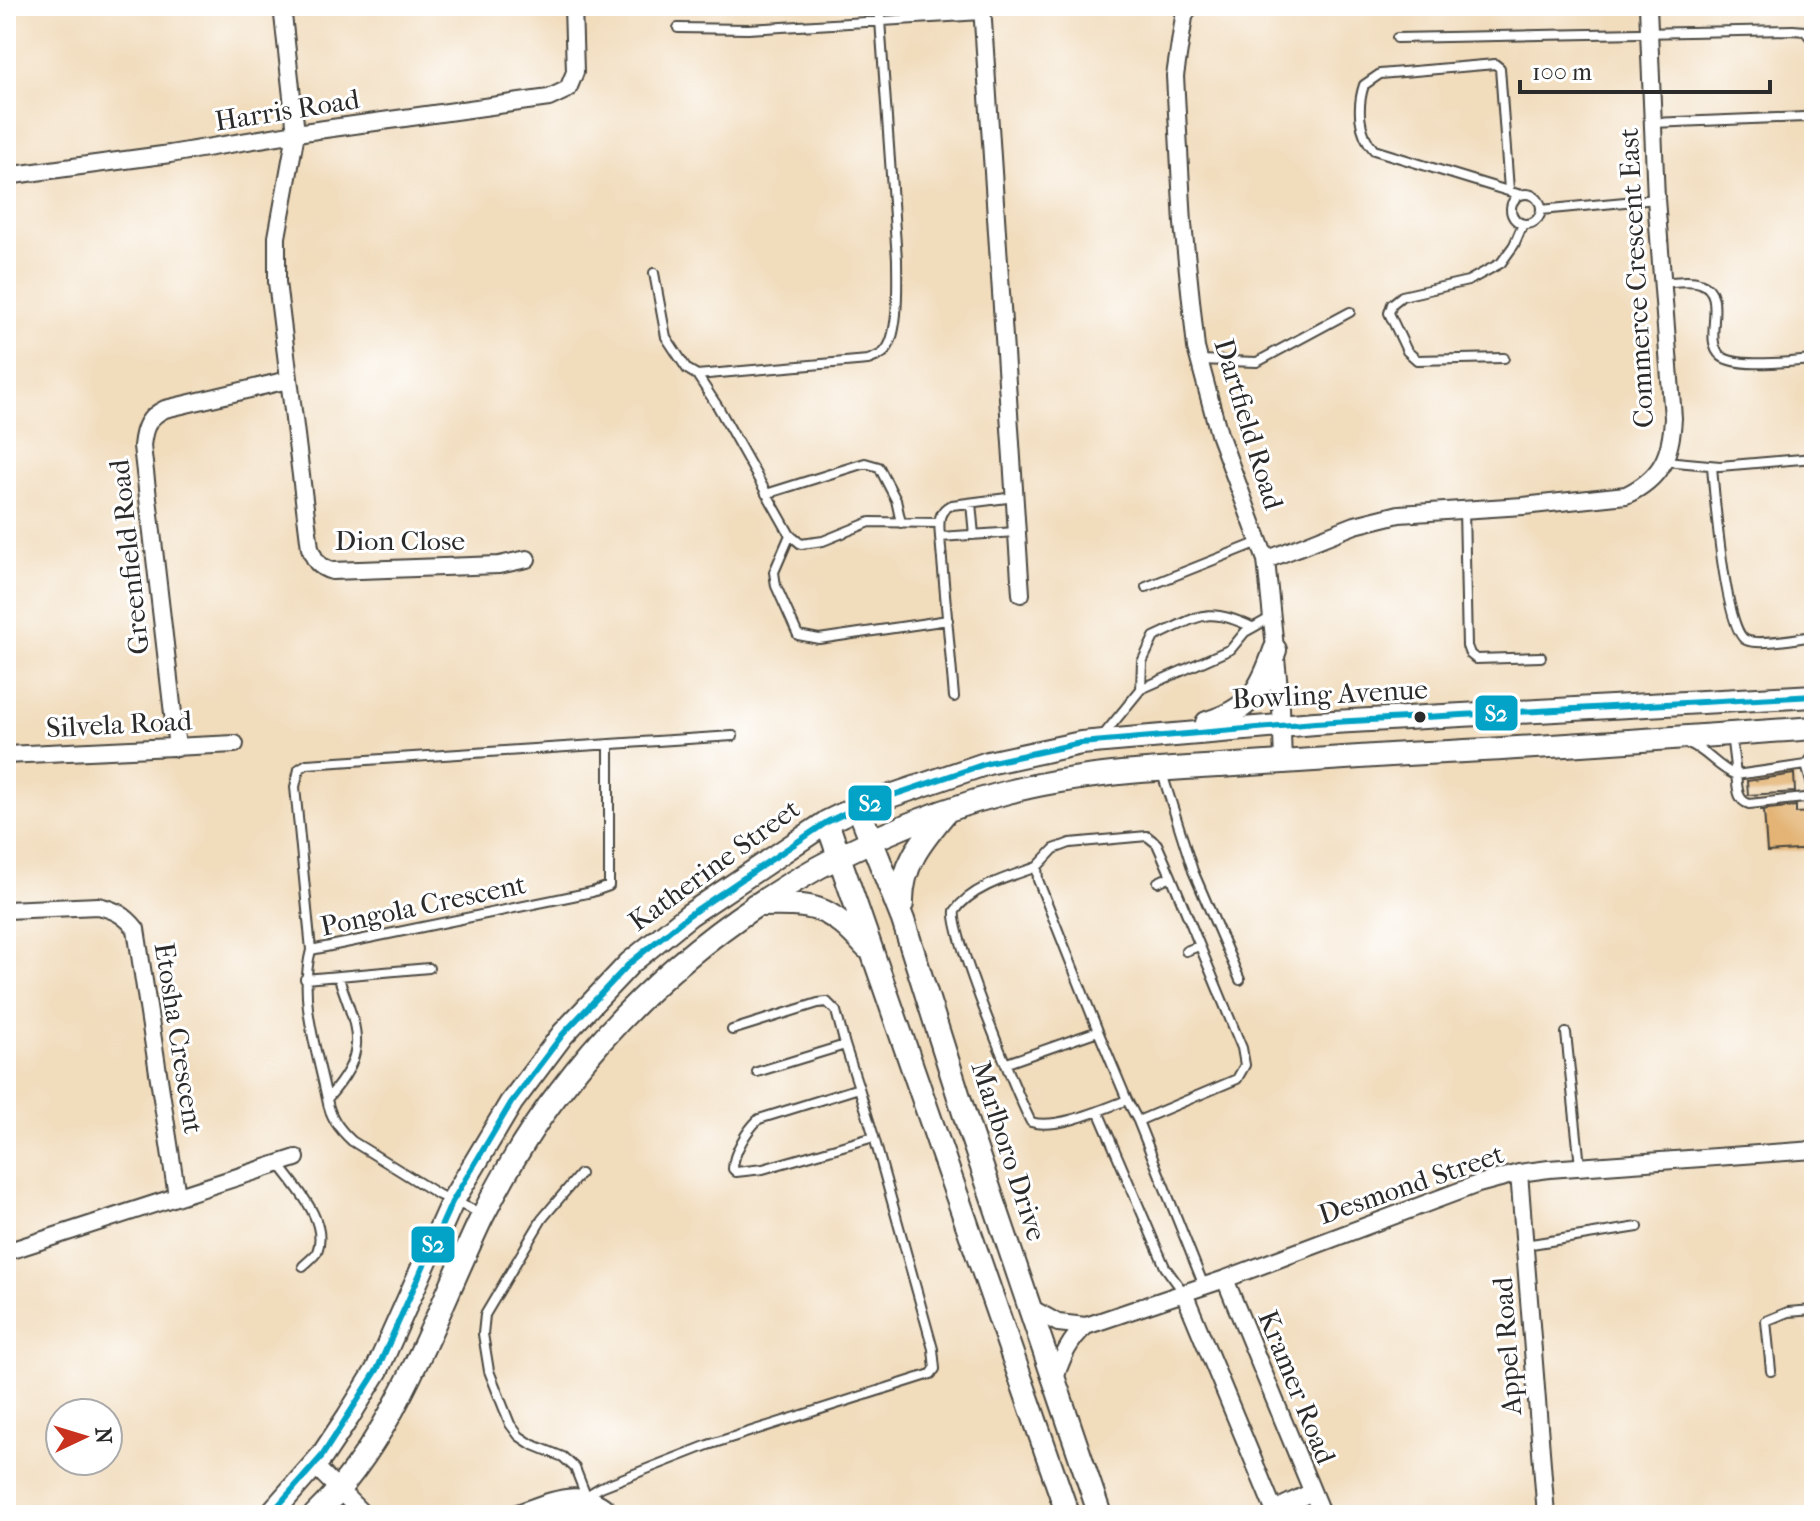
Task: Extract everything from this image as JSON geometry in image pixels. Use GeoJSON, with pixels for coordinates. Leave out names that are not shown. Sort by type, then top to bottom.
{"type":"FeatureCollection","features":[{"type":"Feature","properties":{"kind":"main road"},"geometry":{"type":"LineString","coordinates":[[1180,733],[1242,709],[1262,683],[1275,650]]}},
{"type":"Feature","properties":{"kind":"main road","name":"Bowling Avenue"},"geometry":{"type":"LineString","coordinates":[[858,807],[988,763],[1099,741],[1282,725],[1810,695]]}},
{"type":"Feature","properties":{"kind":"main road"},"geometry":{"type":"LineString","coordinates":[[1580,710],[1647,714],[1698,712],[1723,720],[1731,734]]}},
{"type":"Feature","properties":{"kind":"main road"},"geometry":{"type":"LineString","coordinates":[[873,840],[946,811],[1011,791],[1126,772],[1814,728]]}},
{"type":"Feature","properties":{"kind":"main road","name":"Katherine Street"},"geometry":{"type":"LineString","coordinates":[[270,1515],[314,1465],[377,1370],[452,1202],[528,1080],[563,1034],[630,963],[689,915],[827,822],[858,807]]}},
{"type":"Feature","properties":{"kind":"main road","name":"Marlboro Drive"},"geometry":{"type":"LineString","coordinates":[[858,807],[903,920],[970,1132],[1100,1515]]}},
{"type":"Feature","properties":{"kind":"main road"},"geometry":{"type":"LineString","coordinates":[[903,920],[901,901],[905,874],[925,838],[946,811]]}},
{"type":"Feature","properties":{"kind":"main road"},"geometry":{"type":"LineString","coordinates":[[827,822],[1068,1515]]}},
{"type":"Feature","properties":{"kind":"main road","name":"Katherine Street"},"geometry":{"type":"LineString","coordinates":[[315,1515],[340,1491],[393,1406],[422,1354],[484,1214],[531,1132],[607,1034],[707,940],[755,905],[873,840]]}},
{"type":"Feature","properties":{"kind":"main road"},"geometry":{"type":"LineString","coordinates":[[755,905],[824,909],[847,926],[872,954]]}},
{"type":"Feature","properties":{"kind":"street"},"geometry":{"type":"LineString","coordinates":[[282,6],[296,133],[277,237],[277,282],[288,380]]}},
{"type":"Feature","properties":{"kind":"street","name":"Harris Road"},"geometry":{"type":"LineString","coordinates":[[6,175],[170,154],[490,105],[531,102],[563,94],[571,85],[576,57],[573,6]]}},
{"type":"Feature","properties":{"kind":"street","name":"Dartfield Road"},"geometry":{"type":"LineString","coordinates":[[1189,6],[1184,17],[1175,76],[1183,224],[1198,360],[1219,434],[1266,560],[1283,761]]}},
{"type":"Feature","properties":{"kind":"street","name":"Commerce Crescent East"},"geometry":{"type":"LineString","coordinates":[[1266,560],[1374,519],[1399,514],[1626,495],[1652,478],[1664,461],[1672,444],[1673,418],[1656,199],[1648,6]]}},
{"type":"Feature","properties":{"kind":"street"},"geometry":{"type":"LineString","coordinates":[[983,10],[1021,594]]}},
{"type":"Feature","properties":{"kind":"street","name":"Dion Close"},"geometry":{"type":"LineString","coordinates":[[288,380],[310,548],[318,565],[332,571],[499,565],[527,559]]}},
{"type":"Feature","properties":{"kind":"street","name":"Greenfield Road"},"geometry":{"type":"LineString","coordinates":[[177,748],[143,433],[153,415],[165,409],[288,380]]}},
{"type":"Feature","properties":{"kind":"street","name":"Silvela Road"},"geometry":{"type":"LineString","coordinates":[[6,755],[235,744]]}},
{"type":"Feature","properties":{"kind":"street","name":"Etosha Crescent"},"geometry":{"type":"LineString","coordinates":[[6,910],[98,906],[120,913],[136,929],[177,1196]]}},
{"type":"Feature","properties":{"kind":"street","name":"Desmond Street"},"geometry":{"type":"LineString","coordinates":[[1086,1326],[1204,1287],[1399,1212],[1519,1173],[1814,1150]]}},
{"type":"Feature","properties":{"kind":"street"},"geometry":{"type":"LineString","coordinates":[[6,1252],[296,1158]]}},
{"type":"Feature","properties":{"kind":"street","name":"Appel Road"},"geometry":{"type":"LineString","coordinates":[[1519,1173],[1546,1515]]}},
{"type":"Feature","properties":{"kind":"street","name":"Kramer Road"},"geometry":{"type":"LineString","coordinates":[[1225,1279],[1322,1515]]}},
{"type":"Feature","properties":{"kind":"street"},"geometry":{"type":"LineString","coordinates":[[1184,1293],[1275,1512],[1312,1492]]}},
{"type":"Feature","properties":{"kind":"street"},"geometry":{"type":"LineString","coordinates":[[1029,1307],[1058,1323],[1086,1326]]}},
{"type":"Feature","properties":{"kind":"street"},"geometry":{"type":"LineString","coordinates":[[1055,1378],[1070,1342],[1086,1326]]}},
{"type":"Feature","properties":{"kind":"street"},"geometry":{"type":"LineString","coordinates":[[314,1465],[364,1515]]}},
{"type":"Feature","properties":{"kind":"street"},"geometry":{"type":"LineString","coordinates":[[511,1515],[567,1497],[586,1496],[602,1502],[613,1515]]}},
{"type":"Feature","properties":{"kind":"lane"},"geometry":{"type":"LineString","coordinates":[[697,375],[868,360],[887,350],[891,341],[897,284],[879,6]]}},
{"type":"Feature","properties":{"kind":"lane"},"geometry":{"type":"LineString","coordinates":[[678,28],[748,29],[880,21],[983,10]]}},
{"type":"Feature","properties":{"kind":"lane"},"geometry":{"type":"LineString","coordinates":[[1397,38],[1793,30],[1805,31],[1814,42]]}},
{"type":"Feature","properties":{"kind":"lane"},"geometry":{"type":"LineString","coordinates":[[1509,190],[1500,68],[1495,64],[1380,74],[1364,85],[1360,97],[1362,126],[1367,143],[1374,150],[1521,195],[1536,197],[1541,210],[1535,222],[1523,224],[1516,220],[1512,206],[1521,195]]}},
{"type":"Feature","properties":{"kind":"lane"},"geometry":{"type":"LineString","coordinates":[[1652,123],[1804,117],[1814,120]]}},
{"type":"Feature","properties":{"kind":"lane"},"geometry":{"type":"LineString","coordinates":[[1541,210],[1656,199]]}},
{"type":"Feature","properties":{"kind":"lane"},"geometry":{"type":"LineString","coordinates":[[1504,358],[1417,360],[1407,351],[1389,313],[1392,304],[1402,296],[1468,281],[1501,263],[1514,245],[1523,224]]}},
{"type":"Feature","properties":{"kind":"lane"},"geometry":{"type":"LineString","coordinates":[[654,273],[666,337],[687,369],[697,375],[790,535],[801,544],[870,522],[939,523]]}},
{"type":"Feature","properties":{"kind":"lane"},"geometry":{"type":"LineString","coordinates":[[1663,283],[1697,282],[1707,287],[1712,295],[1715,346],[1720,355],[1748,363],[1814,360]]}},
{"type":"Feature","properties":{"kind":"lane"},"geometry":{"type":"LineString","coordinates":[[1198,360],[1257,362],[1350,312]]}},
{"type":"Feature","properties":{"kind":"lane"},"geometry":{"type":"LineString","coordinates":[[1664,461],[1712,466],[1814,458]]}},
{"type":"Feature","properties":{"kind":"lane"},"geometry":{"type":"LineString","coordinates":[[766,494],[865,463],[879,467],[896,500],[901,523]]}},
{"type":"Feature","properties":{"kind":"lane"},"geometry":{"type":"LineString","coordinates":[[1712,466],[1728,597],[1735,628],[1740,636],[1750,641],[1814,636]]}},
{"type":"Feature","properties":{"kind":"lane"},"geometry":{"type":"LineString","coordinates":[[954,697],[939,523],[945,507],[1015,497]]}},
{"type":"Feature","properties":{"kind":"lane"},"geometry":{"type":"LineString","coordinates":[[971,503],[974,535]]}},
{"type":"Feature","properties":{"kind":"lane"},"geometry":{"type":"LineString","coordinates":[[1464,510],[1467,646],[1470,654],[1476,659],[1541,657]]}},
{"type":"Feature","properties":{"kind":"lane"},"geometry":{"type":"LineString","coordinates":[[940,537],[1016,532]]}},
{"type":"Feature","properties":{"kind":"lane"},"geometry":{"type":"LineString","coordinates":[[790,535],[774,572],[776,586],[798,635],[819,639],[948,620]]}},
{"type":"Feature","properties":{"kind":"lane"},"geometry":{"type":"LineString","coordinates":[[1146,587],[1259,542]]}},
{"type":"Feature","properties":{"kind":"lane"},"geometry":{"type":"LineString","coordinates":[[1141,689],[1142,662],[1154,637],[1206,614],[1228,616],[1252,627]]}},
{"type":"Feature","properties":{"kind":"lane"},"geometry":{"type":"LineString","coordinates":[[1099,741],[1141,689],[1231,649],[1252,627],[1273,617]]}},
{"type":"Feature","properties":{"kind":"lane"},"geometry":{"type":"LineString","coordinates":[[1731,734],[1740,799],[1749,804],[1814,795],[1806,765]]}},
{"type":"Feature","properties":{"kind":"lane"},"geometry":{"type":"LineString","coordinates":[[311,950],[295,787],[299,769],[307,764],[733,736]]}},
{"type":"Feature","properties":{"kind":"lane"},"geometry":{"type":"LineString","coordinates":[[1665,738],[1693,744],[1721,768],[1736,775],[1806,765],[1814,755]]}},
{"type":"Feature","properties":{"kind":"lane","name":"Pongola Crescent"},"geometry":{"type":"LineString","coordinates":[[484,1214],[452,1202],[352,1141],[335,1122],[327,1099],[305,992],[311,950],[609,886],[609,744]]}},
{"type":"Feature","properties":{"kind":"lane"},"geometry":{"type":"LineString","coordinates":[[1160,769],[1193,871],[1240,980]]}},
{"type":"Feature","properties":{"kind":"lane"},"geometry":{"type":"LineString","coordinates":[[1127,1100],[1046,1125],[1031,1122],[976,986],[954,917],[966,898],[1037,867],[1054,849],[1070,843],[1136,835],[1147,836],[1157,844],[1242,1048],[1245,1065],[1237,1079],[1138,1121]]}},
{"type":"Feature","properties":{"kind":"lane"},"geometry":{"type":"LineString","coordinates":[[1037,867],[1038,880],[1098,1031],[1138,1121],[1204,1287]]}},
{"type":"Feature","properties":{"kind":"lane"},"geometry":{"type":"LineString","coordinates":[[1158,882],[1171,876]]}},
{"type":"Feature","properties":{"kind":"lane"},"geometry":{"type":"LineString","coordinates":[[1186,951],[1199,946]]}},
{"type":"Feature","properties":{"kind":"lane"},"geometry":{"type":"LineString","coordinates":[[305,979],[429,968]]}},
{"type":"Feature","properties":{"kind":"lane"},"geometry":{"type":"LineString","coordinates":[[327,1099],[355,1061],[356,1025],[338,976]]}},
{"type":"Feature","properties":{"kind":"lane"},"geometry":{"type":"LineString","coordinates":[[580,1174],[542,1219],[485,1315],[483,1334],[489,1371],[510,1424],[519,1436],[563,1457],[575,1468],[586,1496],[601,1487],[708,1445],[931,1374],[935,1369],[933,1349],[915,1280],[836,1011],[827,1002],[818,1003],[732,1030]]}},
{"type":"Feature","properties":{"kind":"lane"},"geometry":{"type":"LineString","coordinates":[[1007,1063],[1098,1031]]}},
{"type":"Feature","properties":{"kind":"lane"},"geometry":{"type":"LineString","coordinates":[[1566,1033],[1580,1166]]}},
{"type":"Feature","properties":{"kind":"lane"},"geometry":{"type":"LineString","coordinates":[[757,1072],[845,1045]]}},
{"type":"Feature","properties":{"kind":"lane"},"geometry":{"type":"LineString","coordinates":[[859,1088],[759,1119],[733,1162],[733,1169],[736,1172],[763,1169],[874,1137]]}},
{"type":"Feature","properties":{"kind":"lane"},"geometry":{"type":"LineString","coordinates":[[1098,1111],[1165,1267],[1184,1293]]}},
{"type":"Feature","properties":{"kind":"lane"},"geometry":{"type":"LineString","coordinates":[[279,1164],[315,1217],[319,1230],[316,1254],[303,1266]]}},
{"type":"Feature","properties":{"kind":"lane"},"geometry":{"type":"LineString","coordinates":[[1525,1245],[1638,1227]]}},
{"type":"Feature","properties":{"kind":"lane"},"geometry":{"type":"LineString","coordinates":[[1771,1371],[1766,1321],[1788,1312],[1814,1310]]}},
{"type":"Feature","properties":{"kind":"building"},"geometry":{"type":"Polygon","coordinates":[[[1794,774],[1795,792],[1748,795],[1747,781],[1794,774]]]}},
{"type":"Feature","properties":{"kind":"building"},"geometry":{"type":"Polygon","coordinates":[[[1796,806],[1796,813],[1814,812],[1814,849],[1767,852],[1764,810],[1760,810],[1796,806]]]}},
{"type":"Feature","properties":{"kind":"transit line","name":"S2"},"geometry":{"type":"LineString","coordinates":[[270,1515],[322,1456],[377,1370],[452,1202],[511,1103],[563,1034],[630,963],[689,915],[827,822],[858,807],[988,763],[1081,743],[1315,723],[1814,696]]}}]}
